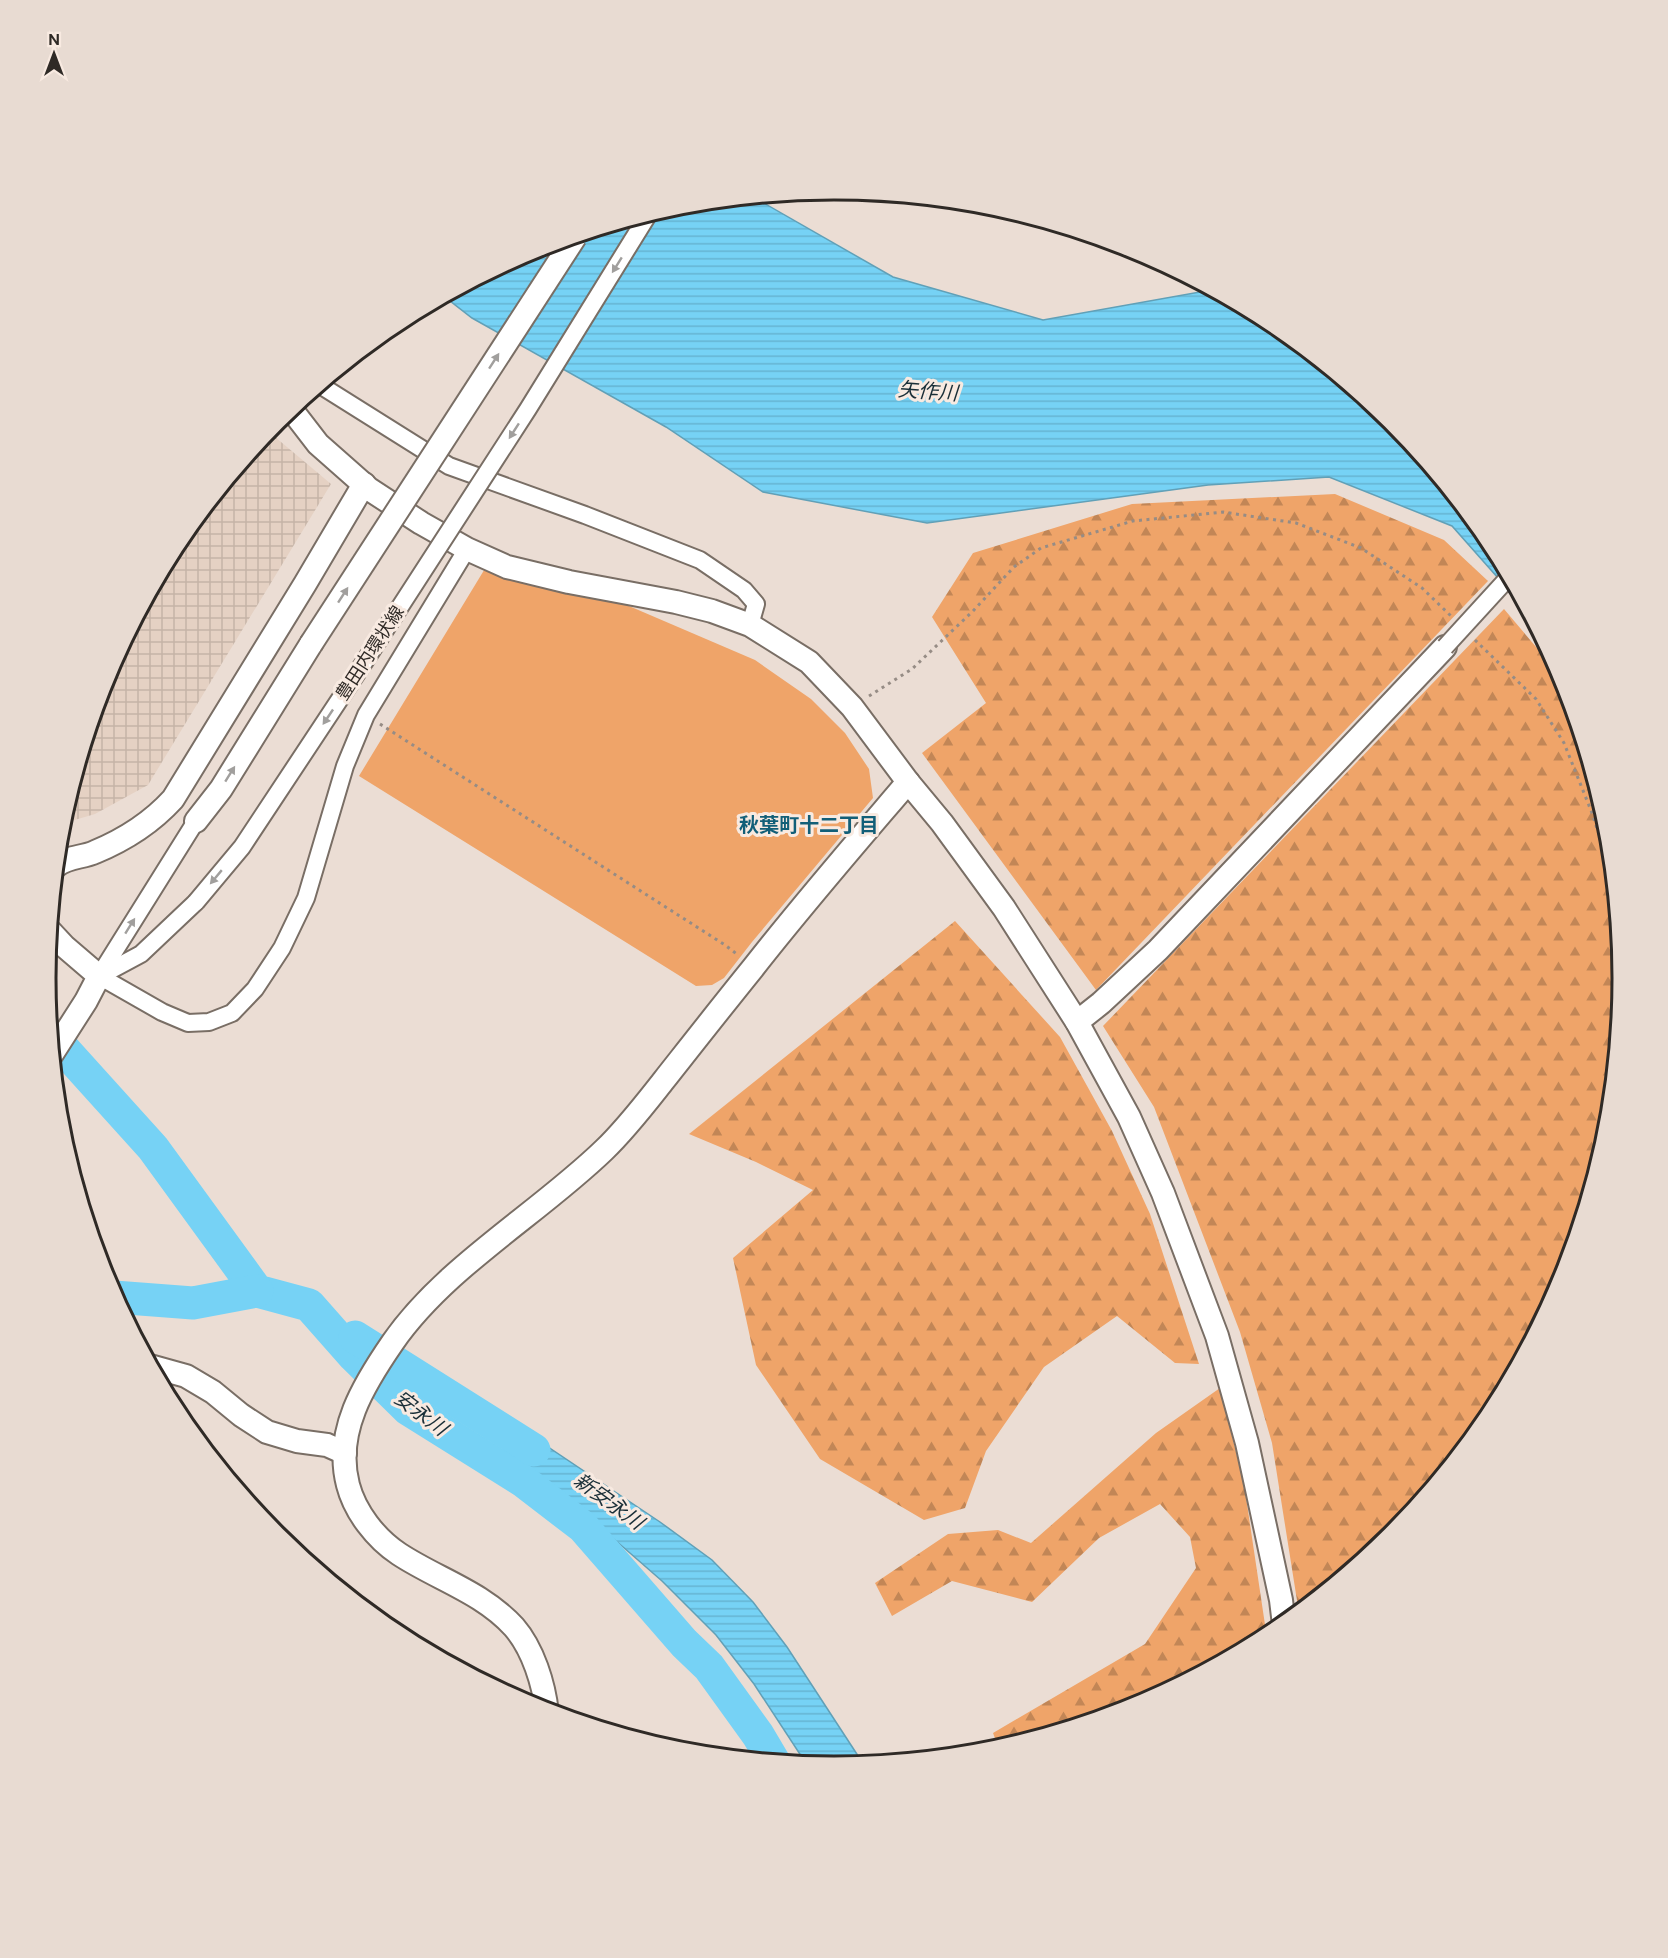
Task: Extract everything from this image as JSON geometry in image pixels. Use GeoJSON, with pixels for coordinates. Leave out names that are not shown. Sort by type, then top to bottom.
{"type":"FeatureCollection","features":[{"type":"Feature","properties":{"kind":"street","name":"豊田内環状線"},"geometry":{"type":"LineString","coordinates":[[99,976],[141,954],[196,902],[242,846],[528,409],[642,225]]}},
{"type":"Feature","properties":{"kind":"street"},"geometry":{"type":"LineString","coordinates":[[58,1044],[196,821],[221,789],[311,644],[568,248]]}},
{"type":"Feature","properties":{"kind":"street"},"geometry":{"type":"LineString","coordinates":[[327,389],[449,466],[585,515],[700,560],[744,590],[756,604],[750,625]]}},
{"type":"Feature","properties":{"kind":"street"},"geometry":{"type":"LineString","coordinates":[[297,417],[318,444],[364,484],[421,524],[467,549],[507,567],[569,582],[685,604],[750,625],[809,662],[852,707],[1005,908],[1077,1022],[1129,1117],[1163,1193],[1217,1336],[1247,1443],[1283,1615]]}},
{"type":"Feature","properties":{"kind":"street"},"geometry":{"type":"LineString","coordinates":[[65,860],[93,853],[111,844],[155,818],[173,799],[364,484]]}},
{"type":"Feature","properties":{"kind":"street"},"geometry":{"type":"LineString","coordinates":[[57,938],[99,976],[162,1012],[188,1023],[209,1022],[232,1013],[255,988],[282,948],[306,898],[345,766],[366,715],[467,549]]}},
{"type":"Feature","properties":{"kind":"street"},"geometry":{"type":"LineString","coordinates":[[1077,1022],[1158,950],[1504,583]]}},
{"type":"Feature","properties":{"kind":"street"},"geometry":{"type":"LineString","coordinates":[[545,1701],[542,1684],[532,1658],[516,1629],[473,1595],[397,1553],[362,1517],[348,1485],[345,1453],[346,1434],[354,1409],[362,1390],[395,1340],[450,1279],[606,1149],[644,1105],[753,967],[908,782]]}},
{"type":"Feature","properties":{"kind":"street"},"geometry":{"type":"LineString","coordinates":[[161,1369],[186,1376],[213,1392],[241,1415],[267,1432],[297,1441],[327,1445],[345,1453]]}},
{"type":"Feature","properties":{"kind":"path"},"geometry":{"type":"LineString","coordinates":[[852,707],[912,669],[973,611],[1014,567],[1041,548],[1133,521],[1223,512],[1296,523],[1361,548],[1422,588],[1455,621]]}},
{"type":"Feature","properties":{"kind":"path"},"geometry":{"type":"LineString","coordinates":[[1471,637],[1536,699],[1564,743],[1599,836]]}},
{"type":"Feature","properties":{"kind":"path"},"geometry":{"type":"LineString","coordinates":[[375,721],[725,945]]}},
{"type":"Feature","properties":{"kind":"shaded area"},"geometry":{"type":"Polygon","coordinates":[[[276,438],[331,484],[148,785],[95,814],[71,821],[97,729],[136,635],[187,546],[216,505],[276,438]]]}},
{"type":"Feature","properties":{"kind":"green space"},"geometry":{"type":"Polygon","coordinates":[[[1335,494],[1444,540],[1488,581],[1096,990],[922,753],[986,703],[932,617],[973,553],[1132,504],[1335,494]]]}},
{"type":"Feature","properties":{"kind":"green space"},"geometry":{"type":"Polygon","coordinates":[[[489,562],[622,603],[755,660],[811,699],[845,733],[869,769],[873,798],[724,978],[712,985],[696,986],[359,776],[489,562]]]}},
{"type":"Feature","properties":{"kind":"green space"},"geometry":{"type":"Polygon","coordinates":[[[1504,609],[1539,651],[1553,681],[1571,729],[1598,827],[1611,928],[1612,979],[1611,1030],[1598,1131],[1571,1229],[1553,1277],[1508,1368],[1481,1412],[1452,1453],[1384,1529],[1347,1564],[1298,1604],[1272,1443],[1240,1332],[1154,1107],[1103,1026],[1504,609]]]}},
{"type":"Feature","properties":{"kind":"green space"},"geometry":{"type":"Polygon","coordinates":[[[955,921],[1060,1037],[1112,1131],[1150,1214],[1199,1364],[1175,1363],[1117,1316],[1044,1367],[986,1451],[965,1508],[924,1520],[820,1459],[756,1365],[733,1258],[813,1190],[756,1162],[689,1134],[955,921]]]}},
{"type":"Feature","properties":{"kind":"green space"},"geometry":{"type":"Polygon","coordinates":[[[1220,1388],[1244,1484],[1265,1627],[1178,1677],[1132,1698],[1084,1716],[996,1741],[993,1733],[1145,1644],[1196,1568],[1190,1537],[1160,1504],[1099,1538],[1032,1602],[952,1581],[892,1616],[875,1583],[948,1534],[998,1530],[1031,1543],[1156,1433],[1220,1388]]]}},
{"type":"Feature","properties":{"kind":"water","name":"矢作川"},"geometry":{"type":"Polygon","coordinates":[[[765,204],[893,277],[1043,320],[1199,292],[1267,332],[1308,361],[1384,429],[1452,505],[1507,588],[1452,526],[1329,477],[1208,485],[927,523],[763,492],[666,427],[472,318],[451,302],[536,260],[633,227],[682,215],[765,204]]]}},
{"type":"Feature","properties":{"kind":"water"},"geometry":{"type":"Polygon","coordinates":[[[493,1410],[660,1522],[712,1560],[753,1602],[787,1647],[858,1757],[801,1756],[754,1684],[716,1635],[662,1581],[599,1526],[506,1459],[493,1410]]]}},
{"type":"Feature","properties":{"kind":"waterway","name":"安永川"},"geometry":{"type":"LineString","coordinates":[[58,1043],[153,1148],[257,1291],[309,1305],[354,1356],[408,1409],[523,1481],[583,1527],[684,1643],[709,1667],[770,1755]]}},
{"type":"Feature","properties":{"kind":"waterway"},"geometry":{"type":"LineString","coordinates":[[124,1298],[193,1303],[257,1291]]}},
{"type":"Feature","properties":{"kind":"waterway","name":"新安永川"},"geometry":{"type":"LineString","coordinates":[[355,1337],[534,1450]]}},
{"type":"Feature","properties":{"kind":"district","name":"秋葉町十二丁目"},"geometry":{"type":"Point","coordinates":[809,825]}}]}
